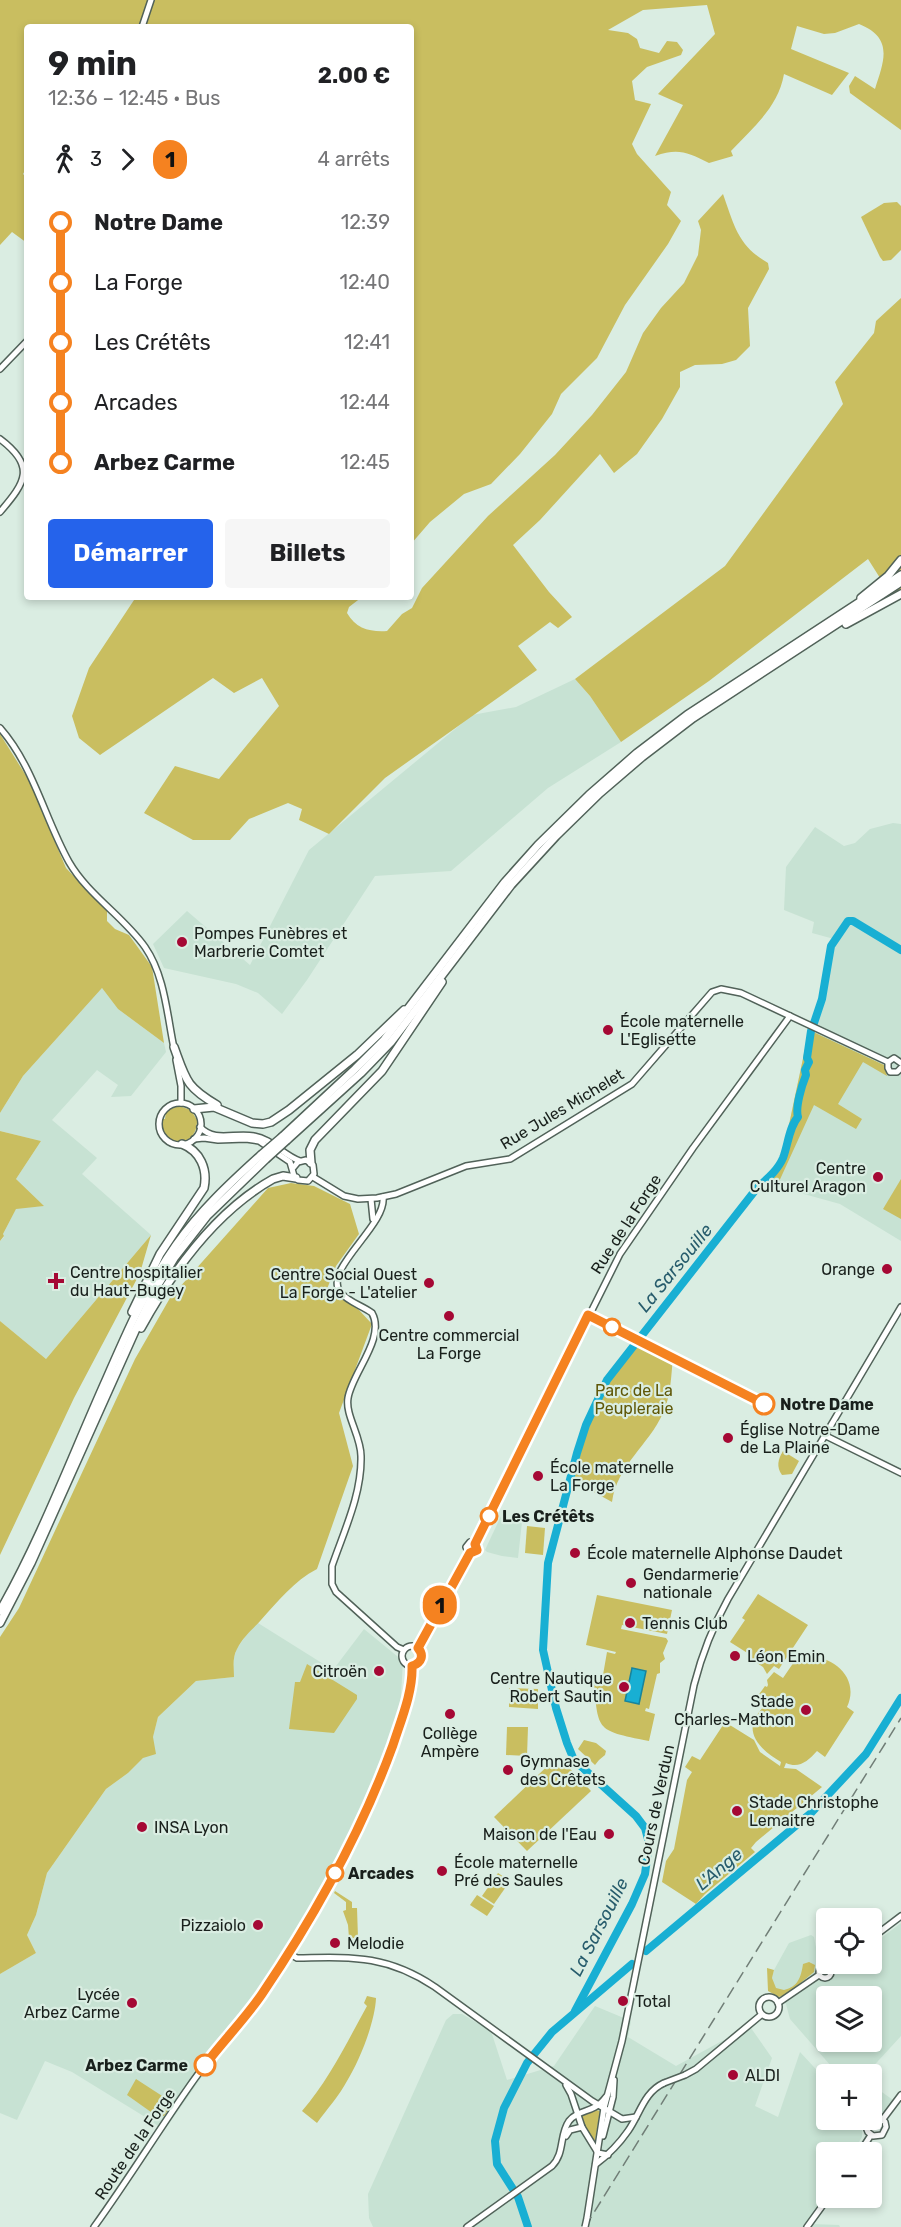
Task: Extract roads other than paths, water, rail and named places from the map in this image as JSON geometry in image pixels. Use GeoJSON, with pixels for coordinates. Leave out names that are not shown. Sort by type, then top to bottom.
{"type":"FeatureCollection","features":[{"type":"Feature","properties":{"kind":"highway"},"geometry":{"type":"LineString","coordinates":[[799,645],[880,583],[901,560]]}},
{"type":"Feature","properties":{"kind":"highway"},"geometry":{"type":"LineString","coordinates":[[284,1138],[361,1073],[391,1042],[480,924],[541,852],[621,775],[693,718],[901,575]]}},
{"type":"Feature","properties":{"kind":"highway"},"geometry":{"type":"LineString","coordinates":[[0,1623],[32,1563],[145,1308],[175,1257],[219,1203],[376,1049],[506,882],[538,845],[589,795],[637,753],[687,715],[901,582]]}},
{"type":"Feature","properties":{"kind":"highway"},"geometry":{"type":"LineString","coordinates":[[799,645],[901,594]]}},
{"type":"Feature","properties":{"kind":"highway"},"geometry":{"type":"LineString","coordinates":[[311,1163],[310,1150],[315,1140],[382,1071],[480,924]]}},
{"type":"Feature","properties":{"kind":"highway"},"geometry":{"type":"LineString","coordinates":[[194,1109],[213,1107],[260,1124],[270,1122],[357,1055],[426,986]]}},
{"type":"Feature","properties":{"kind":"highway"},"geometry":{"type":"LineString","coordinates":[[174,1047],[192,1089],[232,1114]]}},
{"type":"Feature","properties":{"kind":"highway"},"geometry":{"type":"LineString","coordinates":[[107,1378],[130,1316],[152,1269],[204,1188],[205,1177],[201,1161],[193,1151],[182,1144]]}},
{"type":"Feature","properties":{"kind":"highway"},"geometry":{"type":"LineString","coordinates":[[0,1611],[27,1558],[139,1307],[176,1245],[214,1199],[264,1157]]}},
{"type":"Feature","properties":{"kind":"highway"},"geometry":{"type":"LineString","coordinates":[[120,1364],[171,1278],[207,1234],[268,1182],[280,1177],[296,1178]]}},
{"type":"Feature","properties":{"kind":"main road"},"geometry":{"type":"LineString","coordinates":[[143,24],[151,0]]}},
{"type":"Feature","properties":{"kind":"main road"},"geometry":{"type":"LineString","coordinates":[[0,369],[24,344]]}},
{"type":"Feature","properties":{"kind":"main road"},"geometry":{"type":"LineString","coordinates":[[0,439],[19,456],[24,474],[19,487],[0,512]]}},
{"type":"Feature","properties":{"kind":"main road"},"geometry":{"type":"LineString","coordinates":[[0,728],[25,762],[74,870],[135,935],[150,955],[161,983],[181,1086],[181,1103]]}},
{"type":"Feature","properties":{"kind":"main road","name":"Rue Jules Michelet"},"geometry":{"type":"LineString","coordinates":[[313,1177],[344,1196],[371,1199],[383,1197],[456,1169],[506,1161],[523,1153],[632,1084],[672,1040],[704,999],[716,990],[733,990],[790,1016],[888,1062],[887,1066],[891,1072],[897,1072],[901,1068]]}},
{"type":"Feature","properties":{"kind":"main road","name":"Rue de la Forge"},"geometry":{"type":"LineString","coordinates":[[418,1648],[470,1553],[466,1546],[470,1542],[475,1544],[611,1271],[634,1232],[790,1016]]}},
{"type":"Feature","properties":{"kind":"main road"},"geometry":{"type":"LineString","coordinates":[[888,1062],[894,1058],[901,1063]]}},
{"type":"Feature","properties":{"kind":"main road"},"geometry":{"type":"LineString","coordinates":[[194,1139],[200,1127],[198,1114],[194,1109],[181,1103],[165,1109],[159,1122],[160,1132],[166,1140],[173,1144],[182,1144],[204,1137],[218,1140],[246,1139],[256,1141],[288,1160],[296,1178],[304,1182],[313,1177],[315,1171],[311,1163],[306,1160],[300,1161],[293,1168]]}},
{"type":"Feature","properties":{"kind":"main road"},"geometry":{"type":"LineString","coordinates":[[200,1127],[206,1133],[216,1136],[249,1135],[261,1138],[300,1161]]}},
{"type":"Feature","properties":{"kind":"main road"},"geometry":{"type":"LineString","coordinates":[[383,1197],[383,1206],[337,1279],[342,1294],[372,1313],[376,1330],[348,1398],[349,1412],[358,1433],[359,1476],[354,1503],[332,1566],[331,1577],[336,1592],[397,1647],[404,1650]]}},
{"type":"Feature","properties":{"kind":"main road"},"geometry":{"type":"LineString","coordinates":[[371,1199],[374,1215],[372,1224]]}},
{"type":"Feature","properties":{"kind":"main road","name":"Cours de Verdun"},"geometry":{"type":"LineString","coordinates":[[604,2108],[638,1964],[694,1685],[705,1648],[716,1620],[901,1306]]}},
{"type":"Feature","properties":{"kind":"main road"},"geometry":{"type":"LineString","coordinates":[[824,1435],[901,1473]]}},
{"type":"Feature","properties":{"kind":"main road"},"geometry":{"type":"LineString","coordinates":[[412,1646],[418,1648],[422,1658],[418,1664],[412,1666],[404,1662],[402,1656],[404,1650],[412,1646]]}},
{"type":"Feature","properties":{"kind":"main road","name":"Route de la Forge"},"geometry":{"type":"LineString","coordinates":[[94,2227],[190,2085],[252,2007],[288,1953],[335,1873],[379,1778],[407,1701],[413,1676],[412,1666]]}},
{"type":"Feature","properties":{"kind":"main road"},"geometry":{"type":"LineString","coordinates":[[882,1930],[901,1916]]}},
{"type":"Feature","properties":{"kind":"main road"},"geometry":{"type":"LineString","coordinates":[[288,1953],[297,1958],[371,1960],[398,1967],[420,1977],[604,2108],[622,2119],[636,2117]]}},
{"type":"Feature","properties":{"kind":"main road"},"geometry":{"type":"LineString","coordinates":[[778,2003],[819,1975],[823,1978],[831,1974]]}},
{"type":"Feature","properties":{"kind":"main road"},"geometry":{"type":"LineString","coordinates":[[772,1997],[778,2003],[779,2010],[775,2016],[767,2018],[761,2015],[758,2007],[762,1999],[772,1997]]}},
{"type":"Feature","properties":{"kind":"main road"},"geometry":{"type":"LineString","coordinates":[[596,2164],[608,2155],[627,2133],[649,2093],[664,2083],[696,2069],[761,2015]]}},
{"type":"Feature","properties":{"kind":"main road","name":"Cours de Verdun"},"geometry":{"type":"LineString","coordinates":[[585,2227],[606,2097],[614,2073]]}},
{"type":"Feature","properties":{"kind":"main road"},"geometry":{"type":"LineString","coordinates":[[566,2083],[572,2094],[582,2127],[598,2153],[608,2155]]}},
{"type":"Feature","properties":{"kind":"main road"},"geometry":{"type":"LineString","coordinates":[[871,2135],[879,2136],[884,2133],[886,2124],[883,2119],[901,2095]]}},
{"type":"Feature","properties":{"kind":"main road"},"geometry":{"type":"LineString","coordinates":[[467,2227],[556,2162],[567,2124],[577,2114],[604,2108]]}},
{"type":"Feature","properties":{"kind":"main road"},"geometry":{"type":"LineString","coordinates":[[564,2140],[570,2130],[582,2127]]}},
{"type":"Feature","properties":{"kind":"main road"},"geometry":{"type":"LineString","coordinates":[[868,2130],[871,2135]]}},
{"type":"Feature","properties":{"kind":"main road"},"geometry":{"type":"LineString","coordinates":[[866,2142],[871,2135]]}},
{"type":"Feature","properties":{"kind":"main road"},"geometry":{"type":"LineString","coordinates":[[807,2227],[821,2208]]}},
{"type":"Feature","properties":{"kind":"water"},"geometry":{"type":"Polygon","coordinates":[[[632,1668],[646,1671],[639,1704],[625,1701],[632,1668]]]}},
{"type":"Feature","properties":{"kind":"waterway","name":"La Sarsouille"},"geometry":{"type":"LineString","coordinates":[[814,1023],[822,999],[831,946],[848,921],[853,921],[901,950]]}},
{"type":"Feature","properties":{"kind":"waterway","name":"La Sarsouille"},"geometry":{"type":"LineString","coordinates":[[575,2011],[632,1904],[645,1874],[649,1843],[645,1828],[636,1816],[574,1760],[567,1743],[556,1708],[543,1650],[548,1563],[586,1425],[607,1380],[757,1188],[781,1162],[798,1117],[798,1102],[809,1062],[807,1058],[811,1031]]}},
{"type":"Feature","properties":{"kind":"waterway","name":"L'Ange"},"geometry":{"type":"LineString","coordinates":[[646,1951],[811,1813],[866,1754],[901,1698]]}},
{"type":"Feature","properties":{"kind":"waterway","name":"L'Ange"},"geometry":{"type":"LineString","coordinates":[[528,2227],[518,2197],[497,2164],[495,2141],[504,2108],[527,2063],[552,2032],[632,1964]]}},
{"type":"Feature","properties":{"kind":"railway"},"geometry":{"type":"LineString","coordinates":[[585,2227],[901,1718]]}},
{"type":"Feature","properties":{"kind":"place","name":"Pompes Funèbres et Marbrerie Comtet"},"geometry":{"type":"Point","coordinates":[182,942]}},
{"type":"Feature","properties":{"kind":"place","name":"École maternelle L'Eglisette"},"geometry":{"type":"Point","coordinates":[608,1030]}},
{"type":"Feature","properties":{"kind":"place","name":"Centre Culturel Aragon"},"geometry":{"type":"Point","coordinates":[878,1177]}},
{"type":"Feature","properties":{"kind":"place","name":"Orange"},"geometry":{"type":"Point","coordinates":[887,1269]}},
{"type":"Feature","properties":{"kind":"place","name":"Centre hospitalier du Haut-Bugey"},"geometry":{"type":"Point","coordinates":[56,1281]}},
{"type":"Feature","properties":{"kind":"place","name":"Centre Social Ouest La Forge - L'atelier"},"geometry":{"type":"Point","coordinates":[429,1283]}},
{"type":"Feature","properties":{"kind":"place","name":"Centre commercial La Forge"},"geometry":{"type":"Point","coordinates":[449,1316]}},
{"type":"Feature","properties":{"kind":"place","name":"Notre Dame"},"geometry":{"type":"Point","coordinates":[764,1404]}},
{"type":"Feature","properties":{"kind":"place","name":"Église Notre-Dame de La Plaine"},"geometry":{"type":"Point","coordinates":[728,1438]}},
{"type":"Feature","properties":{"kind":"place","name":"École maternelle La Forge"},"geometry":{"type":"Point","coordinates":[538,1476]}},
{"type":"Feature","properties":{"kind":"place","name":"Les Crétêts"},"geometry":{"type":"Point","coordinates":[489,1516]}},
{"type":"Feature","properties":{"kind":"place","name":"École maternelle Alphonse Daudet"},"geometry":{"type":"Point","coordinates":[575,1553]}},
{"type":"Feature","properties":{"kind":"place","name":"Gendarmerie nationale"},"geometry":{"type":"Point","coordinates":[631,1583]}},
{"type":"Feature","properties":{"kind":"place","name":"Tennis Club"},"geometry":{"type":"Point","coordinates":[630,1623]}},
{"type":"Feature","properties":{"kind":"place","name":"Léon Emin"},"geometry":{"type":"Point","coordinates":[735,1656]}},
{"type":"Feature","properties":{"kind":"place","name":"Citroën"},"geometry":{"type":"Point","coordinates":[379,1671]}},
{"type":"Feature","properties":{"kind":"place","name":"Centre Nautique Robert Sautin"},"geometry":{"type":"Point","coordinates":[624,1687]}},
{"type":"Feature","properties":{"kind":"place","name":"Stade Charles-Mathon"},"geometry":{"type":"Point","coordinates":[806,1710]}},
{"type":"Feature","properties":{"kind":"place","name":"Collège Ampère"},"geometry":{"type":"Point","coordinates":[450,1714]}},
{"type":"Feature","properties":{"kind":"place","name":"Gymnase des Crêtets"},"geometry":{"type":"Point","coordinates":[508,1770]}},
{"type":"Feature","properties":{"kind":"place","name":"Stade Christophe Lemaitre"},"geometry":{"type":"Point","coordinates":[737,1811]}},
{"type":"Feature","properties":{"kind":"place","name":"INSA Lyon"},"geometry":{"type":"Point","coordinates":[142,1827]}},
{"type":"Feature","properties":{"kind":"place","name":"Maison de l'Eau"},"geometry":{"type":"Point","coordinates":[609,1834]}},
{"type":"Feature","properties":{"kind":"place","name":"École maternelle Pré des Saules"},"geometry":{"type":"Point","coordinates":[442,1871]}},
{"type":"Feature","properties":{"kind":"place","name":"Arcades"},"geometry":{"type":"Point","coordinates":[335,1873]}},
{"type":"Feature","properties":{"kind":"place","name":"Pizzaiolo"},"geometry":{"type":"Point","coordinates":[258,1925]}},
{"type":"Feature","properties":{"kind":"place","name":"Melodie"},"geometry":{"type":"Point","coordinates":[335,1943]}},
{"type":"Feature","properties":{"kind":"place","name":"Total"},"geometry":{"type":"Point","coordinates":[623,2001]}},
{"type":"Feature","properties":{"kind":"place","name":"Lycée Arbez Carme"},"geometry":{"type":"Point","coordinates":[132,2003]}},
{"type":"Feature","properties":{"kind":"place","name":"Arbez Carme"},"geometry":{"type":"Point","coordinates":[205,2065]}},
{"type":"Feature","properties":{"kind":"place","name":"ALDI"},"geometry":{"type":"Point","coordinates":[733,2075]}},
{"type":"Feature","properties":{"kind":"park label","name":"Parc de La Peupleraie"},"geometry":{"type":"Point","coordinates":[634,1399]}}]}
